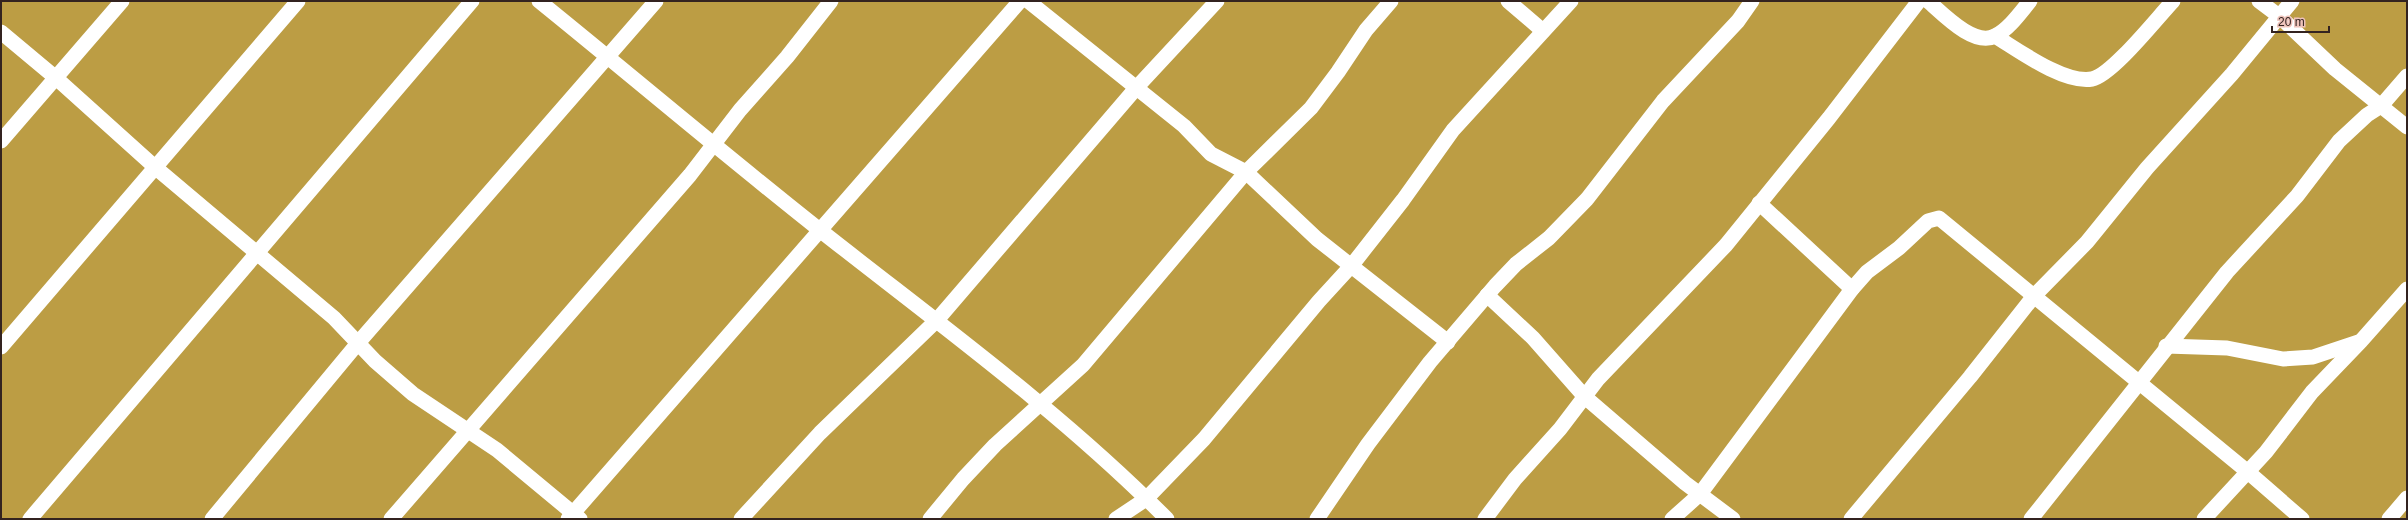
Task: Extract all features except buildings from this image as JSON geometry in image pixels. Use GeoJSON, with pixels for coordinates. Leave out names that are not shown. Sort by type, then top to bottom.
{"type":"FeatureCollection","features":[{"type":"Feature","properties":{"kind":"street"},"geometry":{"type":"LineString","coordinates":[[1,141],[122,1]]}},
{"type":"Feature","properties":{"kind":"street"},"geometry":{"type":"LineString","coordinates":[[1,347],[298,1]]}},
{"type":"Feature","properties":{"kind":"street"},"geometry":{"type":"LineString","coordinates":[[30,519],[472,1]]}},
{"type":"Feature","properties":{"kind":"street"},"geometry":{"type":"LineString","coordinates":[[539,1],[821,231],[938,320],[1042,404],[1146,498],[1167,519]]}},
{"type":"Feature","properties":{"kind":"street"},"geometry":{"type":"LineString","coordinates":[[212,519],[358,343],[656,1]]}},
{"type":"Feature","properties":{"kind":"street"},"geometry":{"type":"LineString","coordinates":[[391,519],[690,175],[831,1]]}},
{"type":"Feature","properties":{"kind":"street"},"geometry":{"type":"LineString","coordinates":[[1,32],[56,78],[156,168],[334,318],[358,343],[413,394],[497,450],[574,517],[1020,1]]}},
{"type":"Feature","properties":{"kind":"street"},"geometry":{"type":"LineString","coordinates":[[1028,1],[1184,126],[1211,154],[1246,172],[1317,239],[1352,265],[1412,316],[1448,342]]}},
{"type":"Feature","properties":{"kind":"street"},"geometry":{"type":"LineString","coordinates":[[740,519],[820,433],[938,320],[1137,87],[1217,1]]}},
{"type":"Feature","properties":{"kind":"street"},"geometry":{"type":"LineString","coordinates":[[930,519],[979,462],[1083,365],[1246,172],[1310,108],[1338,72],[1366,30],[1391,1]]}},
{"type":"Feature","properties":{"kind":"street"},"geometry":{"type":"LineString","coordinates":[[1508,1],[1543,31]]}},
{"type":"Feature","properties":{"kind":"street"},"geometry":{"type":"LineString","coordinates":[[1116,519],[1146,498],[1204,439],[1318,301],[1352,265],[1403,200],[1453,130],[1571,1]]}},
{"type":"Feature","properties":{"kind":"street"},"geometry":{"type":"LineString","coordinates":[[1317,519],[1368,444],[1487,295],[1516,264],[1549,238],[1587,199],[1663,101],[1738,21],[1752,1]]}},
{"type":"Feature","properties":{"kind":"street"},"geometry":{"type":"LineString","coordinates":[[1484,519],[1515,479],[1560,429],[1602,374],[1726,245],[1829,118],[1919,1]]}},
{"type":"Feature","properties":{"kind":"street"},"geometry":{"type":"LineString","coordinates":[[1928,1],[1970,34],[1981,38],[1995,36],[2011,23],[2030,1]]}},
{"type":"Feature","properties":{"kind":"street"},"geometry":{"type":"LineString","coordinates":[[1995,36],[2056,70],[2075,78],[2090,79],[2106,71],[2116,62],[2173,1]]}},
{"type":"Feature","properties":{"kind":"street"},"geometry":{"type":"LineString","coordinates":[[2259,1],[2279,16],[2335,70],[2407,127]]}},
{"type":"Feature","properties":{"kind":"street"},"geometry":{"type":"LineString","coordinates":[[1851,519],[1970,377],[2034,296],[2087,242],[2146,168],[2232,74],[2292,1]]}},
{"type":"Feature","properties":{"kind":"street"},"geometry":{"type":"LineString","coordinates":[[2031,519],[2166,346],[2227,272],[2297,196],[2339,141],[2366,115],[2381,106],[2407,76]]}},
{"type":"Feature","properties":{"kind":"street"},"geometry":{"type":"LineString","coordinates":[[1759,203],[1852,289]]}},
{"type":"Feature","properties":{"kind":"street"},"geometry":{"type":"LineString","coordinates":[[1672,519],[1700,494],[1852,289],[1867,272],[1899,248],[1928,221],[1939,218],[2248,472],[2302,519]]}},
{"type":"Feature","properties":{"kind":"street"},"geometry":{"type":"LineString","coordinates":[[2204,519],[2266,452],[2312,392],[2361,341],[2407,288]]}},
{"type":"Feature","properties":{"kind":"street"},"geometry":{"type":"LineString","coordinates":[[1487,295],[1548,353],[1585,397],[1700,494],[1733,519]]}},
{"type":"Feature","properties":{"kind":"street"},"geometry":{"type":"LineString","coordinates":[[2166,346],[2227,348],[2283,359],[2313,357],[2361,341]]}},
{"type":"Feature","properties":{"kind":"street"},"geometry":{"type":"LineString","coordinates":[[2388,519],[2407,498]]}},
{"type":"Feature","properties":{"kind":"shaded area"},"geometry":{"type":"Polygon","coordinates":[[[1,1],[2407,1],[2407,519],[1,519],[1,1]]]}}]}
